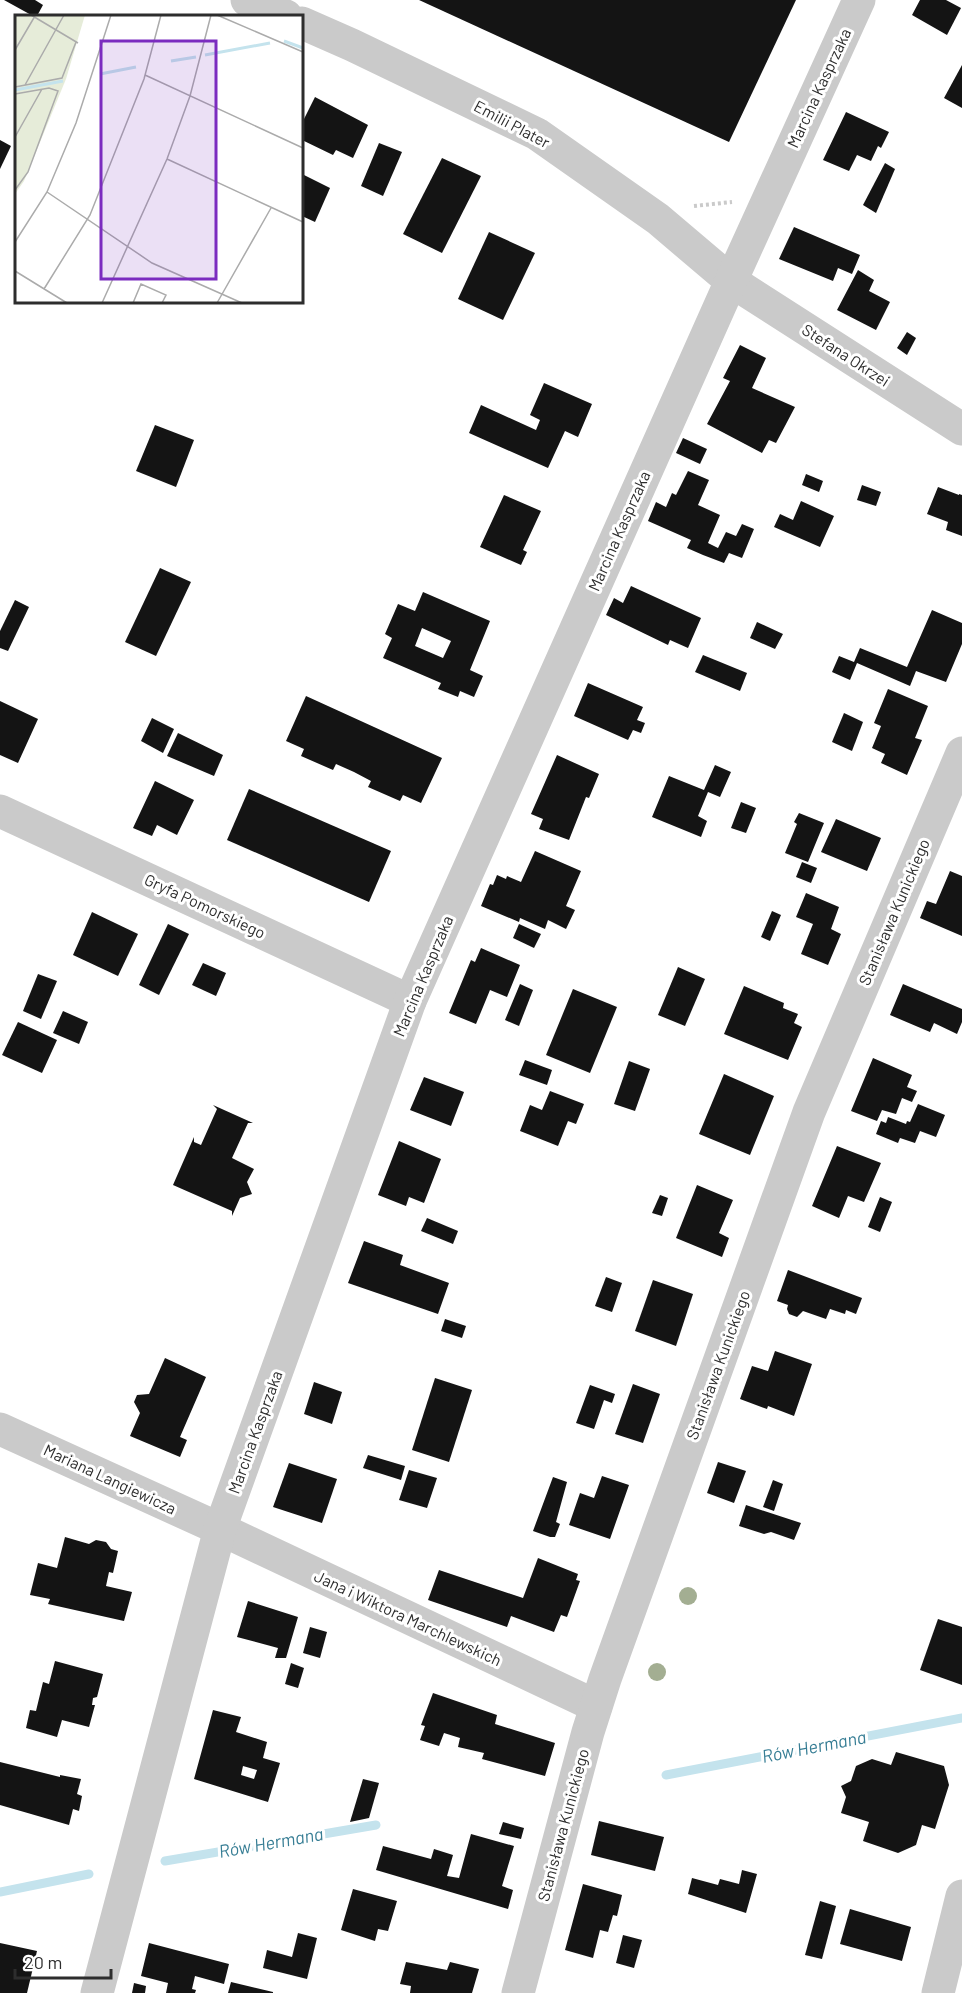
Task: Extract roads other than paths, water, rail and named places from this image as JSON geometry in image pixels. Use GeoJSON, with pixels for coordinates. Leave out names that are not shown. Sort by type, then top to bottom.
{"type":"FeatureCollection","features":[{"type":"Feature","properties":{"kind":"street"},"geometry":{"type":"LineString","coordinates":[[247,0],[284,15]]}},
{"type":"Feature","properties":{"kind":"street","name":"Marcina Kasprzaka"},"geometry":{"type":"LineString","coordinates":[[97,1993],[220,1529],[410,1001],[859,0]]}},
{"type":"Feature","properties":{"kind":"street","name":"Emilii Plater"},"geometry":{"type":"LineString","coordinates":[[303,23],[537,134],[643,208],[731,281]]}},
{"type":"Feature","properties":{"kind":"street","name":"Stefana Okrzei"},"geometry":{"type":"LineString","coordinates":[[731,281],[962,429]]}},
{"type":"Feature","properties":{"kind":"street","name":"Stanisława Kunickiego"},"geometry":{"type":"LineString","coordinates":[[518,1993],[596,1706],[809,1112],[962,753]]}},
{"type":"Feature","properties":{"kind":"street","name":"Gryfa Pomorskiego"},"geometry":{"type":"LineString","coordinates":[[0,811],[410,1001]]}},
{"type":"Feature","properties":{"kind":"street","name":"Mariana Langiewicza"},"geometry":{"type":"LineString","coordinates":[[0,1429],[220,1529]]}},
{"type":"Feature","properties":{"kind":"street","name":"Jana i Wiktora Marchlewskich"},"geometry":{"type":"LineString","coordinates":[[220,1529],[596,1706]]}},
{"type":"Feature","properties":{"kind":"street"},"geometry":{"type":"LineString","coordinates":[[938,1993],[962,1896]]}},
{"type":"Feature","properties":{"kind":"waterway","name":"Rów Hermana"},"geometry":{"type":"LineString","coordinates":[[666,1775],[962,1718]]}},
{"type":"Feature","properties":{"kind":"waterway","name":"Rów Hermana"},"geometry":{"type":"LineString","coordinates":[[165,1861],[376,1825]]}},
{"type":"Feature","properties":{"kind":"waterway","name":"Rów Hermana"},"geometry":{"type":"LineString","coordinates":[[0,1892],[89,1874]]}}]}
